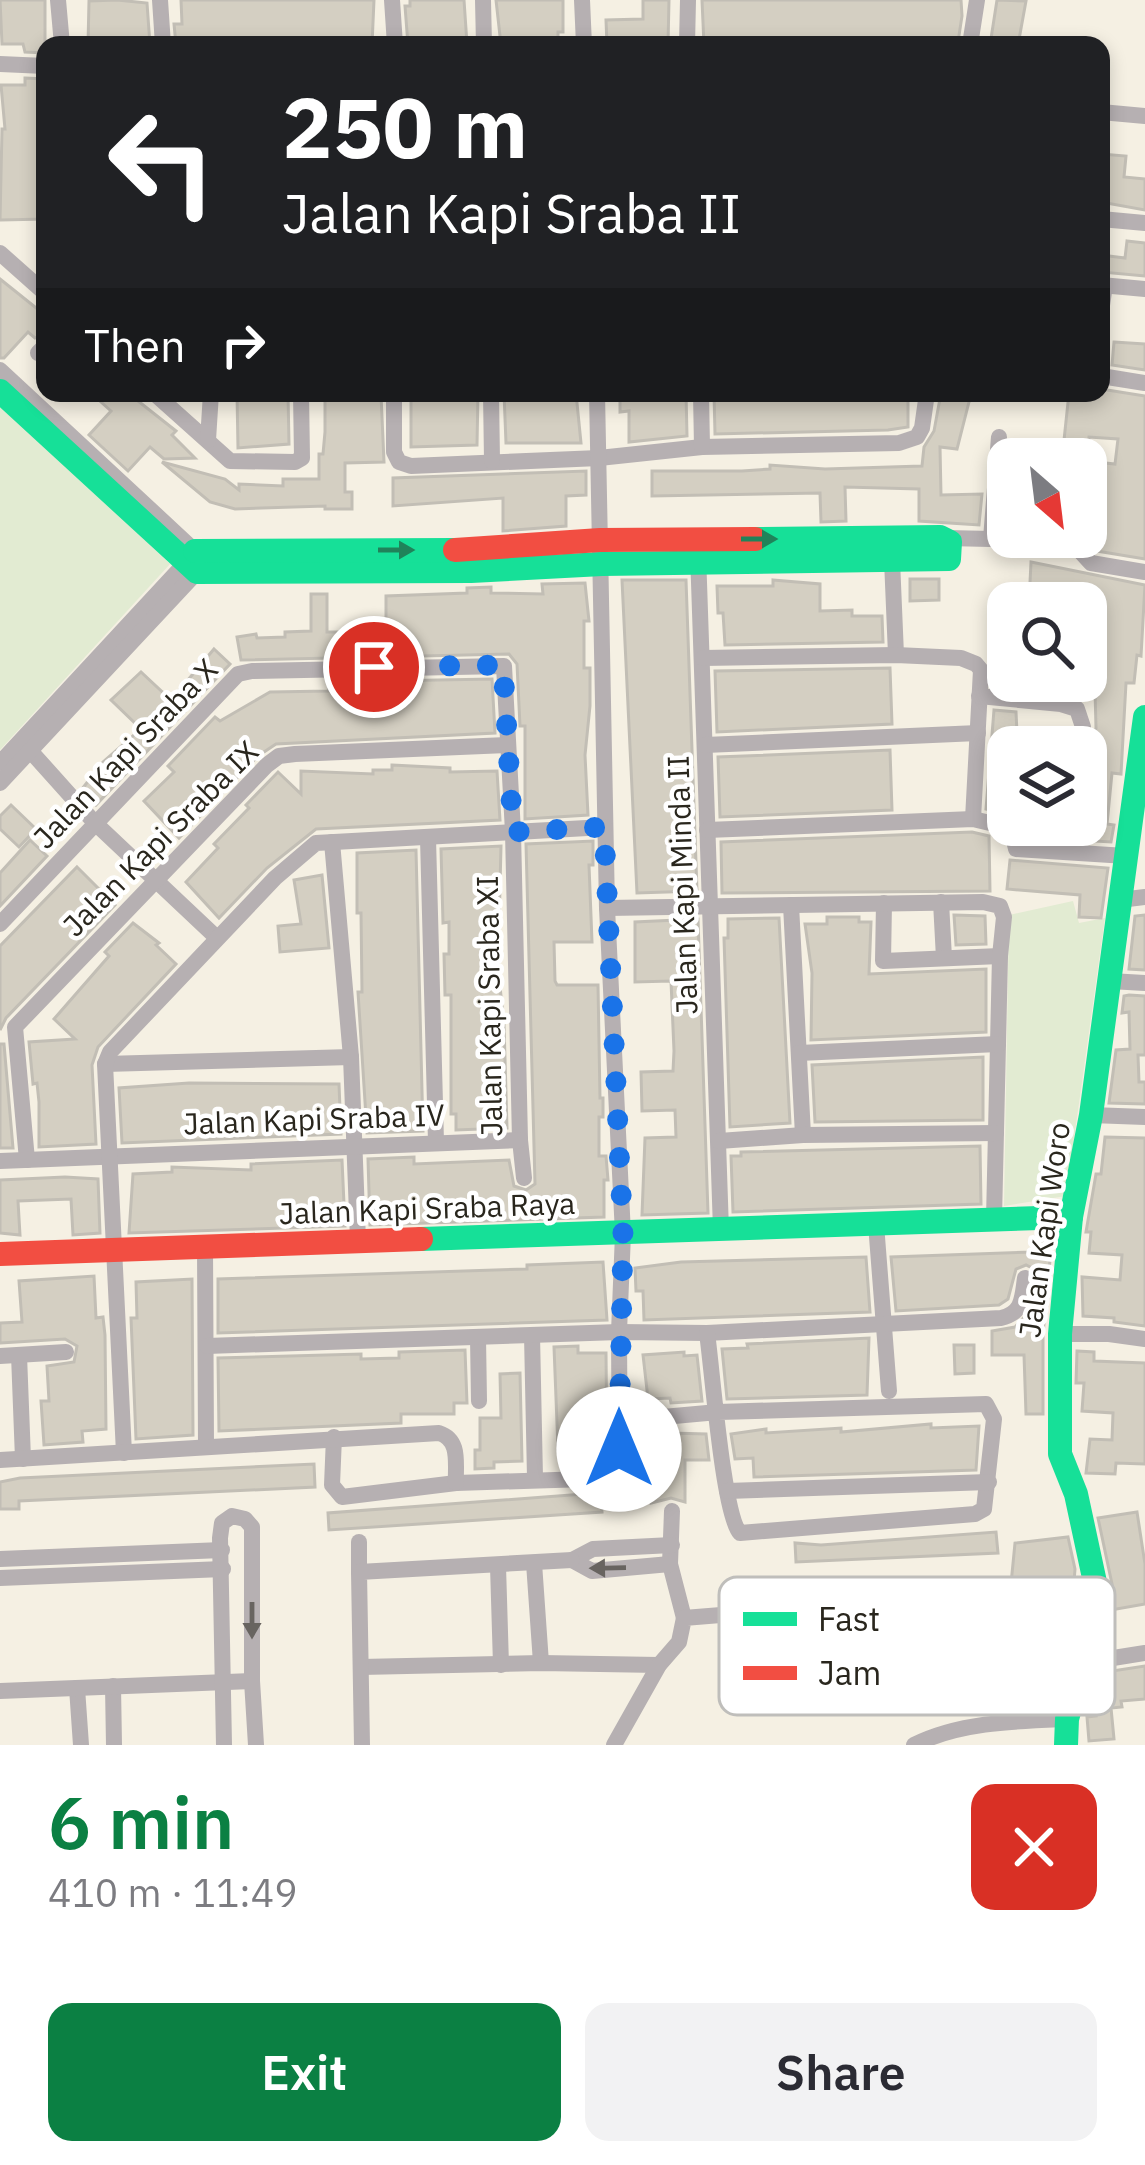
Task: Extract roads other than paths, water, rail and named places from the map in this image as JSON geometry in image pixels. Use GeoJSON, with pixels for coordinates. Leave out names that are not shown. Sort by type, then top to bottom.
{"type":"FeatureCollection","features":[{"type":"Feature","properties":{"kind":"street"},"geometry":{"type":"LineString","coordinates":[[58,0],[61,36]]}},
{"type":"Feature","properties":{"kind":"street"},"geometry":{"type":"LineString","coordinates":[[160,0],[162,36]]}},
{"type":"Feature","properties":{"kind":"street"},"geometry":{"type":"LineString","coordinates":[[392,0],[394,36]]}},
{"type":"Feature","properties":{"kind":"street"},"geometry":{"type":"LineString","coordinates":[[483,0],[484,36]]}},
{"type":"Feature","properties":{"kind":"street"},"geometry":{"type":"LineString","coordinates":[[582,0],[584,36]]}},
{"type":"Feature","properties":{"kind":"street"},"geometry":{"type":"LineString","coordinates":[[687,36],[688,0]]}},
{"type":"Feature","properties":{"kind":"street"},"geometry":{"type":"LineString","coordinates":[[971,36],[977,0]]}},
{"type":"Feature","properties":{"kind":"street"},"geometry":{"type":"LineString","coordinates":[[0,64],[36,66]]}},
{"type":"Feature","properties":{"kind":"street"},"geometry":{"type":"LineString","coordinates":[[1110,113],[1145,116]]}},
{"type":"Feature","properties":{"kind":"street"},"geometry":{"type":"LineString","coordinates":[[1110,220],[1145,223]]}},
{"type":"Feature","properties":{"kind":"street"},"geometry":{"type":"LineString","coordinates":[[0,253],[36,286]]}},
{"type":"Feature","properties":{"kind":"street"},"geometry":{"type":"LineString","coordinates":[[21,275],[36,274]]}},
{"type":"Feature","properties":{"kind":"street"},"geometry":{"type":"LineString","coordinates":[[1110,286],[1145,289]]}},
{"type":"Feature","properties":{"kind":"street"},"geometry":{"type":"LineString","coordinates":[[0,370],[193,562]]}},
{"type":"Feature","properties":{"kind":"street"},"geometry":{"type":"LineString","coordinates":[[1110,377],[1145,383]]}},
{"type":"Feature","properties":{"kind":"street"},"geometry":{"type":"LineString","coordinates":[[0,391],[193,562],[471,560],[987,539]]}},
{"type":"Feature","properties":{"kind":"street"},"geometry":{"type":"LineString","coordinates":[[164,402],[237,464],[299,461],[301,402]]}},
{"type":"Feature","properties":{"kind":"street"},"geometry":{"type":"LineString","coordinates":[[208,440],[211,402]]}},
{"type":"Feature","properties":{"kind":"street"},"geometry":{"type":"LineString","coordinates":[[394,402],[394,452],[399,462],[411,466],[599,458],[702,447],[898,443],[917,437],[926,402]]}},
{"type":"Feature","properties":{"kind":"street"},"geometry":{"type":"LineString","coordinates":[[491,402],[492,461]]}},
{"type":"Feature","properties":{"kind":"street"},"geometry":{"type":"LineString","coordinates":[[597,402],[604,827],[623,1234],[620,1503]]}},
{"type":"Feature","properties":{"kind":"street"},"geometry":{"type":"LineString","coordinates":[[700,402],[702,447]]}},
{"type":"Feature","properties":{"kind":"street"},"geometry":{"type":"LineString","coordinates":[[698,551],[946,561],[950,542],[946,538]]}},
{"type":"Feature","properties":{"kind":"street","name":"Jalan Kapi Minda II"},"geometry":{"type":"LineString","coordinates":[[698,551],[721,1230]]}},
{"type":"Feature","properties":{"kind":"street"},"geometry":{"type":"LineString","coordinates":[[1086,558],[1091,563],[1145,572]]}},
{"type":"Feature","properties":{"kind":"street"},"geometry":{"type":"LineString","coordinates":[[892,560],[896,655]]}},
{"type":"Feature","properties":{"kind":"street"},"geometry":{"type":"LineString","coordinates":[[0,783],[25,746],[193,562]]}},
{"type":"Feature","properties":{"kind":"street"},"geometry":{"type":"LineString","coordinates":[[704,658],[896,655],[971,661],[981,670],[973,819]]}},
{"type":"Feature","properties":{"kind":"street","name":"Jalan Kapi Sraba X"},"geometry":{"type":"LineString","coordinates":[[0,924],[229,682],[252,670],[495,663],[506,670],[513,832]]}},
{"type":"Feature","properties":{"kind":"street"},"geometry":{"type":"LineString","coordinates":[[979,696],[1061,704],[1077,710],[1083,726]]}},
{"type":"Feature","properties":{"kind":"street","name":"Jalan Kapi Woro"},"geometry":{"type":"LineString","coordinates":[[1094,1577],[1076,1494],[1060,1454],[1060,1334],[1071,1217],[1110,981],[1133,898],[1126,856],[1145,717]]}},
{"type":"Feature","properties":{"kind":"street"},"geometry":{"type":"LineString","coordinates":[[705,745],[978,733]]}},
{"type":"Feature","properties":{"kind":"street","name":"Jalan Kapi Sraba IX"},"geometry":{"type":"LineString","coordinates":[[27,1160],[15,1027],[156,877],[279,756],[507,745]]}},
{"type":"Feature","properties":{"kind":"street"},"geometry":{"type":"LineString","coordinates":[[0,764],[25,746]]}},
{"type":"Feature","properties":{"kind":"street"},"geometry":{"type":"LineString","coordinates":[[25,746],[95,823],[217,938]]}},
{"type":"Feature","properties":{"kind":"street"},"geometry":{"type":"LineString","coordinates":[[707,830],[973,819],[1011,828],[1016,849],[1126,856]]}},
{"type":"Feature","properties":{"kind":"street"},"geometry":{"type":"LineString","coordinates":[[124,1453],[105,1064],[110,1052],[217,938],[316,843],[604,827]]}},
{"type":"Feature","properties":{"kind":"street","name":"Jalan Kapi Sraba XI"},"geometry":{"type":"LineString","coordinates":[[513,832],[524,1178]]}},
{"type":"Feature","properties":{"kind":"street"},"geometry":{"type":"LineString","coordinates":[[428,838],[436,1142]]}},
{"type":"Feature","properties":{"kind":"street"},"geometry":{"type":"LineString","coordinates":[[332,842],[350,1057],[358,1240]]}},
{"type":"Feature","properties":{"kind":"street"},"geometry":{"type":"LineString","coordinates":[[607,908],[941,902],[1000,906],[1004,917],[994,1219]]}},
{"type":"Feature","properties":{"kind":"street"},"geometry":{"type":"LineString","coordinates":[[941,902],[944,958]]}},
{"type":"Feature","properties":{"kind":"street"},"geometry":{"type":"LineString","coordinates":[[884,903],[883,961],[1000,956]]}},
{"type":"Feature","properties":{"kind":"street"},"geometry":{"type":"LineString","coordinates":[[791,905],[802,1135]]}},
{"type":"Feature","properties":{"kind":"street"},"geometry":{"type":"LineString","coordinates":[[1110,981],[1145,982]]}},
{"type":"Feature","properties":{"kind":"street"},"geometry":{"type":"LineString","coordinates":[[800,1053],[998,1044]]}},
{"type":"Feature","properties":{"kind":"street"},"geometry":{"type":"LineString","coordinates":[[105,1064],[350,1057]]}},
{"type":"Feature","properties":{"kind":"street"},"geometry":{"type":"LineString","coordinates":[[1091,1115],[1145,1117]]}},
{"type":"Feature","properties":{"kind":"street"},"geometry":{"type":"LineString","coordinates":[[719,1141],[802,1135],[996,1133]]}},
{"type":"Feature","properties":{"kind":"street","name":"Jalan Kapi Sraba IV"},"geometry":{"type":"LineString","coordinates":[[111,1155],[520,1140]]}},
{"type":"Feature","properties":{"kind":"street"},"geometry":{"type":"LineString","coordinates":[[0,1161],[111,1155]]}},
{"type":"Feature","properties":{"kind":"street","name":"Jalan Kapi Sraba Raya"},"geometry":{"type":"LineString","coordinates":[[0,1254],[1071,1217]]}},
{"type":"Feature","properties":{"kind":"street"},"geometry":{"type":"LineString","coordinates":[[876,1224],[889,1391]]}},
{"type":"Feature","properties":{"kind":"street"},"geometry":{"type":"LineString","coordinates":[[206,1246],[206,1445]]}},
{"type":"Feature","properties":{"kind":"street"},"geometry":{"type":"LineString","coordinates":[[207,1346],[707,1333],[1012,1316],[1020,1307],[1025,1278]]}},
{"type":"Feature","properties":{"kind":"street"},"geometry":{"type":"LineString","coordinates":[[619,1421],[718,1412],[986,1404],[994,1419],[984,1509],[975,1514],[740,1533],[730,1518],[718,1412],[707,1333]]}},
{"type":"Feature","properties":{"kind":"street"},"geometry":{"type":"LineString","coordinates":[[1060,1334],[1145,1340]]}},
{"type":"Feature","properties":{"kind":"street"},"geometry":{"type":"LineString","coordinates":[[532,1335],[535,1478]]}},
{"type":"Feature","properties":{"kind":"street"},"geometry":{"type":"LineString","coordinates":[[478,1337],[479,1401]]}},
{"type":"Feature","properties":{"kind":"street"},"geometry":{"type":"LineString","coordinates":[[0,1356],[67,1352]]}},
{"type":"Feature","properties":{"kind":"street"},"geometry":{"type":"LineString","coordinates":[[20,1355],[23,1459]]}},
{"type":"Feature","properties":{"kind":"street"},"geometry":{"type":"LineString","coordinates":[[0,1460],[439,1433],[455,1444],[456,1483]]}},
{"type":"Feature","properties":{"kind":"street"},"geometry":{"type":"LineString","coordinates":[[334,1437],[332,1485],[342,1497],[456,1483],[618,1478]]}},
{"type":"Feature","properties":{"kind":"street"},"geometry":{"type":"LineString","coordinates":[[727,1492],[989,1482]]}},
{"type":"Feature","properties":{"kind":"street"},"geometry":{"type":"LineString","coordinates":[[614,1745],[659,1665],[679,1642],[684,1618],[671,1554],[672,1511]]}},
{"type":"Feature","properties":{"kind":"street"},"geometry":{"type":"LineString","coordinates":[[224,1745],[222,1523],[232,1516],[245,1519],[251,1527],[256,1745]]}},
{"type":"Feature","properties":{"kind":"street"},"geometry":{"type":"LineString","coordinates":[[359,1542],[362,1745]]}},
{"type":"Feature","properties":{"kind":"street"},"geometry":{"type":"LineString","coordinates":[[359,1572],[572,1560],[593,1550],[671,1554]]}},
{"type":"Feature","properties":{"kind":"street"},"geometry":{"type":"LineString","coordinates":[[0,1559],[83,1563],[222,1560]]}},
{"type":"Feature","properties":{"kind":"street"},"geometry":{"type":"LineString","coordinates":[[534,1562],[541,1663]]}},
{"type":"Feature","properties":{"kind":"street"},"geometry":{"type":"LineString","coordinates":[[0,1578],[83,1563]]}},
{"type":"Feature","properties":{"kind":"street"},"geometry":{"type":"LineString","coordinates":[[498,1566],[502,1665]]}},
{"type":"Feature","properties":{"kind":"street"},"geometry":{"type":"LineString","coordinates":[[684,1618],[719,1615]]}},
{"type":"Feature","properties":{"kind":"street"},"geometry":{"type":"LineString","coordinates":[[1115,1658],[1145,1653]]}},
{"type":"Feature","properties":{"kind":"street"},"geometry":{"type":"LineString","coordinates":[[361,1667],[659,1665]]}},
{"type":"Feature","properties":{"kind":"street"},"geometry":{"type":"LineString","coordinates":[[0,1691],[252,1681]]}},
{"type":"Feature","properties":{"kind":"street"},"geometry":{"type":"LineString","coordinates":[[113,1686],[114,1745]]}},
{"type":"Feature","properties":{"kind":"street"},"geometry":{"type":"LineString","coordinates":[[77,1688],[81,1745]]}},
{"type":"Feature","properties":{"kind":"street"},"geometry":{"type":"LineString","coordinates":[[914,1745],[933,1736],[991,1725],[1066,1732]]}}]}
